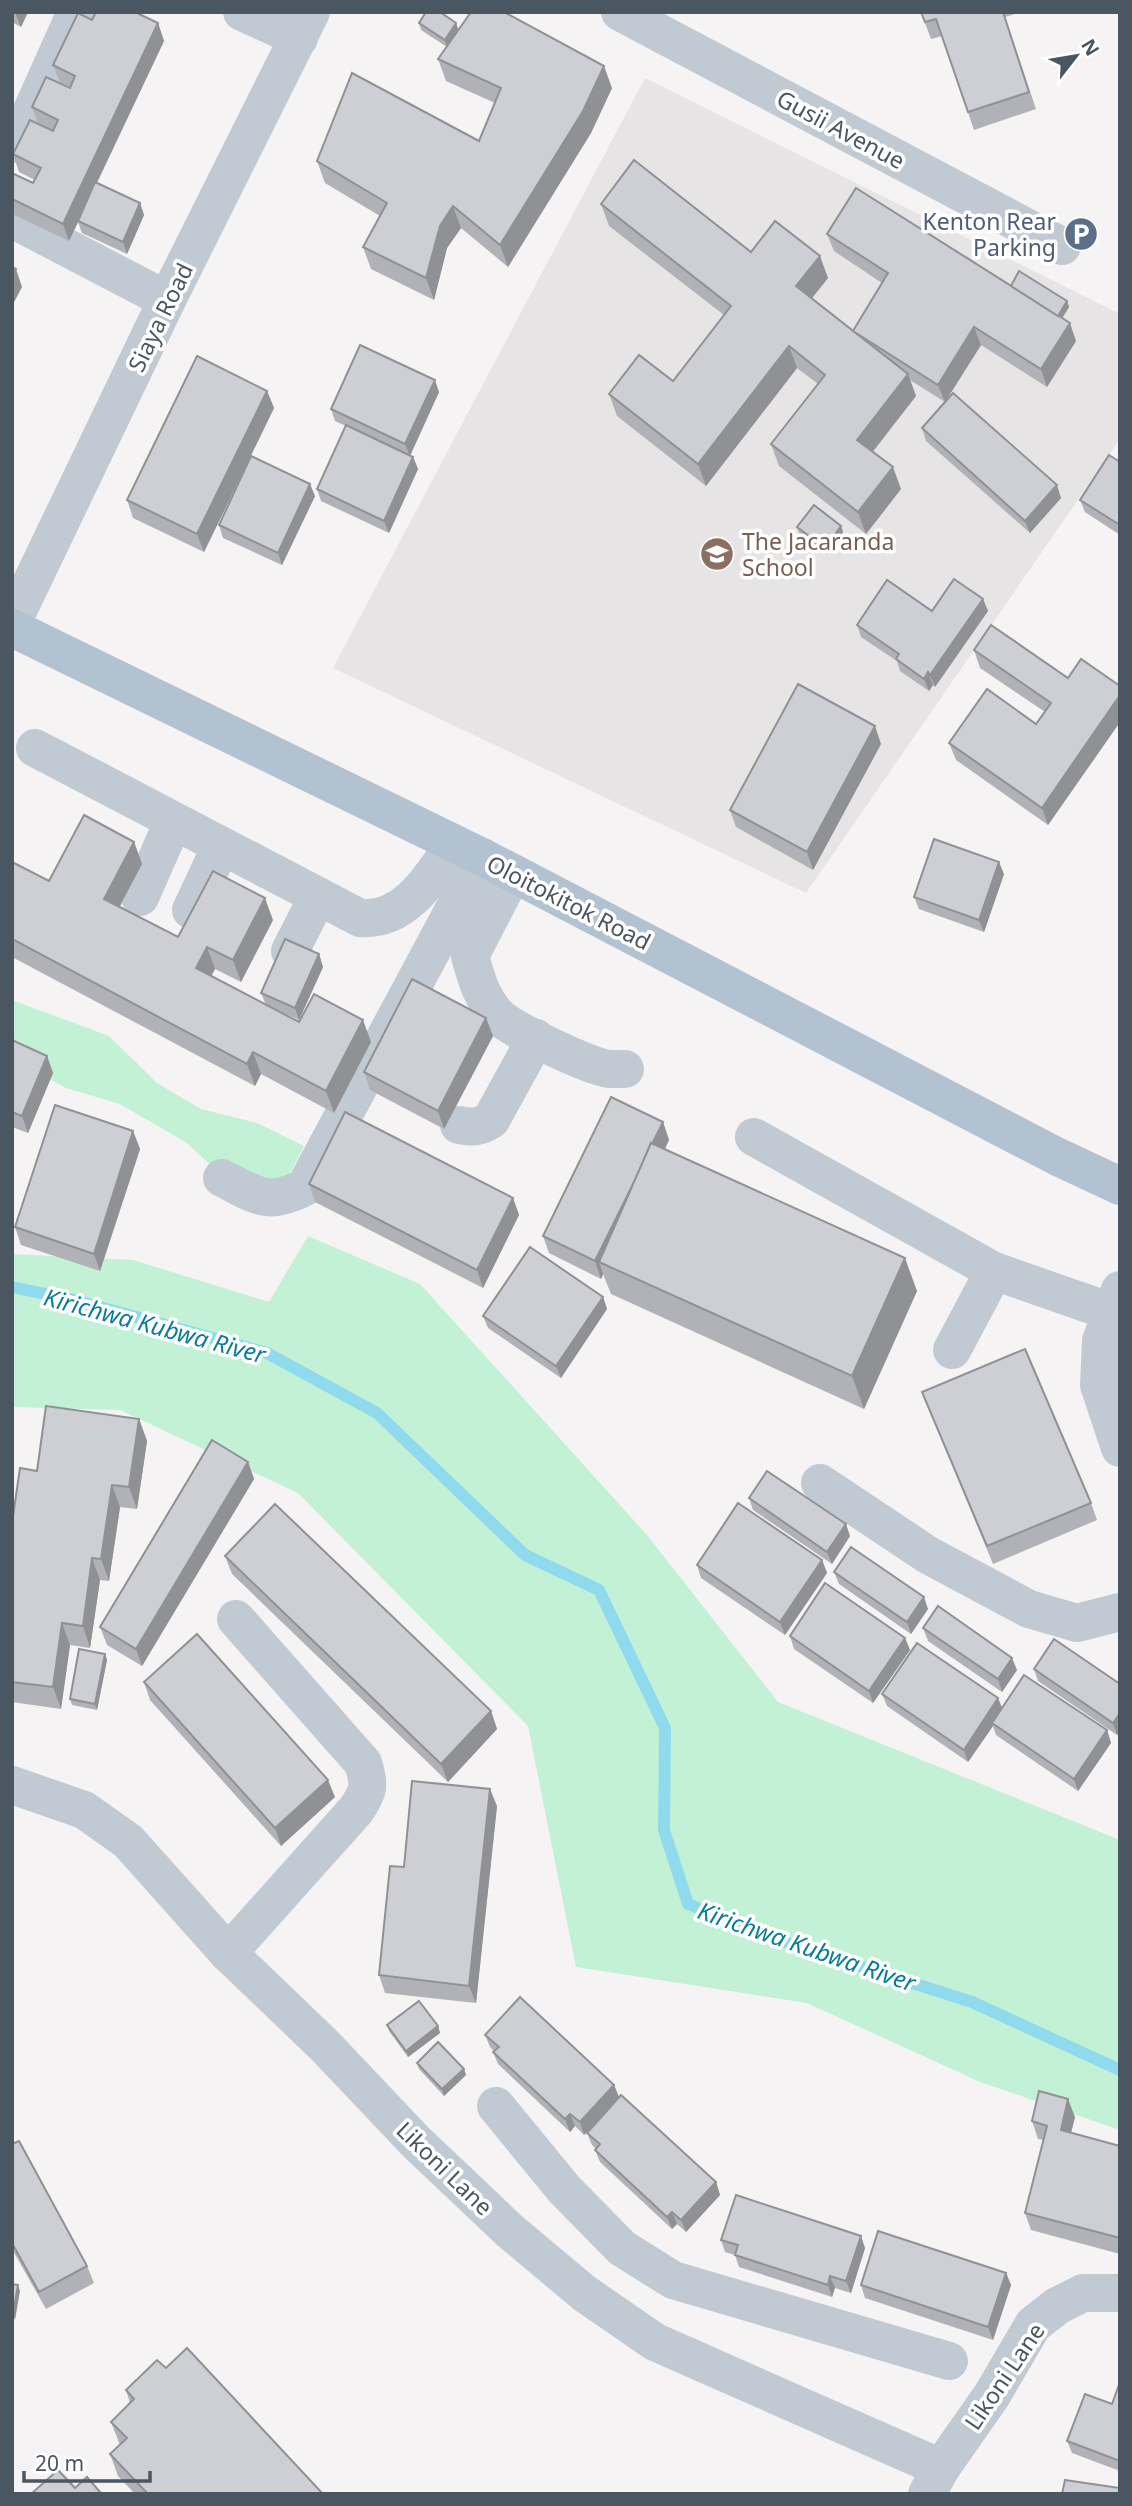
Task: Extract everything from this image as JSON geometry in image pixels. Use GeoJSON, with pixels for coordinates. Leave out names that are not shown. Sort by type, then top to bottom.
{"type":"FeatureCollection","features":[{"type":"Feature","properties":{"kind":"main road","name":"Oloitokitok Road"},"geometry":{"type":"LineString","coordinates":[[12,625],[483,858],[1043,1149],[1120,1186]]}},
{"type":"Feature","properties":{"kind":"street"},"geometry":{"type":"LineString","coordinates":[[17,144],[76,12]]}},
{"type":"Feature","properties":{"kind":"street"},"geometry":{"type":"LineString","coordinates":[[242,12],[305,25]]}},
{"type":"Feature","properties":{"kind":"street","name":"Gusii Avenue"},"geometry":{"type":"LineString","coordinates":[[620,12],[1062,246]]}},
{"type":"Feature","properties":{"kind":"street","name":"Siaya Road"},"geometry":{"type":"LineString","coordinates":[[12,625],[167,300],[305,25]]}},
{"type":"Feature","properties":{"kind":"street"},"geometry":{"type":"LineString","coordinates":[[12,219],[167,300]]}},
{"type":"Feature","properties":{"kind":"street"},"geometry":{"type":"LineString","coordinates":[[35,748],[360,918],[372,919],[391,913],[423,888],[483,858]]}},
{"type":"Feature","properties":{"kind":"street"},"geometry":{"type":"LineString","coordinates":[[140,897],[173,821]]}},
{"type":"Feature","properties":{"kind":"street"},"geometry":{"type":"LineString","coordinates":[[191,910],[221,846]]}},
{"type":"Feature","properties":{"kind":"street"},"geometry":{"type":"LineString","coordinates":[[483,858],[470,956],[480,992],[498,1017],[536,1038],[574,1057],[608,1069],[625,1069]]}},
{"type":"Feature","properties":{"kind":"street"},"geometry":{"type":"LineString","coordinates":[[222,1178],[265,1199],[288,1196],[305,1186],[483,858]]}},
{"type":"Feature","properties":{"kind":"street"},"geometry":{"type":"LineString","coordinates":[[290,951],[318,896]]}},
{"type":"Feature","properties":{"kind":"street"},"geometry":{"type":"LineString","coordinates":[[458,1125],[470,1128],[491,1120],[536,1038]]}},
{"type":"Feature","properties":{"kind":"street"},"geometry":{"type":"LineString","coordinates":[[754,1137],[994,1271],[1117,1306],[1101,1341],[1099,1385],[1120,1448]]}},
{"type":"Feature","properties":{"kind":"street"},"geometry":{"type":"LineString","coordinates":[[952,1350],[994,1271]]}},
{"type":"Feature","properties":{"kind":"street"},"geometry":{"type":"LineString","coordinates":[[820,1483],[928,1555],[1029,1609],[1077,1623],[1120,1612]]}},
{"type":"Feature","properties":{"kind":"street"},"geometry":{"type":"LineString","coordinates":[[228,1953],[356,1810],[366,1795],[369,1781],[363,1763],[236,1619]]}},
{"type":"Feature","properties":{"kind":"street","name":"Likoni Lane"},"geometry":{"type":"LineString","coordinates":[[12,1785],[84,1810],[128,1841],[228,1953],[324,2046],[416,2142],[510,2231],[584,2293],[655,2342],[934,2481],[992,2395],[1033,2325],[1057,2306],[1083,2293],[1120,2293]]}},
{"type":"Feature","properties":{"kind":"street"},"geometry":{"type":"LineString","coordinates":[[496,2106],[564,2189],[622,2248],[673,2280],[949,2361]]}},
{"type":"Feature","properties":{"kind":"street"},"geometry":{"type":"LineString","coordinates":[[655,2342],[673,2280]]}},
{"type":"Feature","properties":{"kind":"shaded area","name":"The Jacaranda School"},"geometry":{"type":"Polygon","coordinates":[[[645,78],[1120,314],[1120,439],[806,893],[333,668],[645,78]]]}},
{"type":"Feature","properties":{"kind":"green space"},"geometry":{"type":"Polygon","coordinates":[[[12,1000],[109,1036],[157,1083],[201,1109],[257,1123],[304,1146],[280,1192],[236,1189],[187,1143],[120,1104],[66,1088],[12,1058],[12,1000]]]}},
{"type":"Feature","properties":{"kind":"green space"},"geometry":{"type":"Polygon","coordinates":[[[308,1236],[420,1284],[647,1535],[778,1702],[1120,1840],[1120,2130],[980,2082],[807,2003],[576,1967],[528,1726],[298,1493],[120,1410],[12,1407],[12,1254],[133,1260],[269,1302],[308,1236]]]}},
{"type":"Feature","properties":{"kind":"building"},"geometry":{"type":"Polygon","coordinates":[[[96,12],[135,12],[158,23],[63,224],[12,199],[12,173],[33,183],[41,168],[13,154],[30,120],[53,131],[58,120],[32,107],[46,77],[70,88],[75,76],[53,65],[78,13],[92,20],[96,12]]]}},
{"type":"Feature","properties":{"kind":"building"},"geometry":{"type":"Polygon","coordinates":[[[426,12],[440,12],[456,23],[445,40],[419,23],[426,12]]]}},
{"type":"Feature","properties":{"kind":"building"},"geometry":{"type":"Polygon","coordinates":[[[471,12],[504,12],[604,66],[583,111],[500,245],[453,206],[440,226],[426,278],[363,247],[387,203],[317,161],[352,73],[479,141],[501,88],[438,59],[471,12]]]}},
{"type":"Feature","properties":{"kind":"building"},"geometry":{"type":"Polygon","coordinates":[[[921,12],[1003,12],[1029,92],[968,112],[936,19],[925,22],[921,12]]]}},
{"type":"Feature","properties":{"kind":"building"},"geometry":{"type":"Polygon","coordinates":[[[634,160],[751,252],[775,221],[820,256],[796,286],[908,374],[857,440],[893,467],[858,512],[771,444],[825,375],[789,346],[698,464],[609,394],[639,355],[673,381],[731,306],[601,204],[634,160]]]}},
{"type":"Feature","properties":{"kind":"building"},"geometry":{"type":"Polygon","coordinates":[[[95,182],[140,203],[123,242],[78,221],[95,182]]]}},
{"type":"Feature","properties":{"kind":"building"},"geometry":{"type":"Polygon","coordinates":[[[856,188],[1070,323],[1041,369],[974,327],[938,385],[853,331],[888,273],[827,234],[856,188]]]}},
{"type":"Feature","properties":{"kind":"building"},"geometry":{"type":"Polygon","coordinates":[[[1019,271],[1067,301],[1058,316],[1011,286],[1019,271]]]}},
{"type":"Feature","properties":{"kind":"building"},"geometry":{"type":"Polygon","coordinates":[[[360,345],[435,380],[405,444],[331,409],[360,345]]]}},
{"type":"Feature","properties":{"kind":"building"},"geometry":{"type":"Polygon","coordinates":[[[197,356],[267,391],[197,534],[127,500],[197,356]]]}},
{"type":"Feature","properties":{"kind":"building"},"geometry":{"type":"Polygon","coordinates":[[[953,393],[1057,485],[1025,521],[922,428],[953,393]]]}},
{"type":"Feature","properties":{"kind":"building"},"geometry":{"type":"Polygon","coordinates":[[[346,425],[413,457],[384,521],[317,489],[346,425]]]}},
{"type":"Feature","properties":{"kind":"building"},"geometry":{"type":"Polygon","coordinates":[[[1109,455],[1120,462],[1120,525],[1080,500],[1109,455]]]}},
{"type":"Feature","properties":{"kind":"building"},"geometry":{"type":"Polygon","coordinates":[[[251,456],[310,484],[278,553],[219,525],[251,456]]]}},
{"type":"Feature","properties":{"kind":"building"},"geometry":{"type":"Polygon","coordinates":[[[814,505],[841,526],[825,548],[797,527],[814,505]]]}},
{"type":"Feature","properties":{"kind":"building"},"geometry":{"type":"Polygon","coordinates":[[[954,579],[983,599],[930,675],[928,672],[924,679],[896,659],[899,654],[857,625],[887,580],[932,611],[954,579]]]}},
{"type":"Feature","properties":{"kind":"building"},"geometry":{"type":"Polygon","coordinates":[[[991,625],[1068,678],[1081,659],[1120,686],[1120,695],[1042,808],[949,743],[987,689],[1036,724],[1051,703],[974,650],[991,625]]]}},
{"type":"Feature","properties":{"kind":"building"},"geometry":{"type":"Polygon","coordinates":[[[798,684],[875,726],[807,852],[730,810],[798,684]]]}},
{"type":"Feature","properties":{"kind":"building"},"geometry":{"type":"Polygon","coordinates":[[[84,815],[134,842],[104,899],[178,937],[213,871],[265,898],[233,960],[207,947],[196,968],[299,1022],[314,994],[363,1020],[326,1091],[253,1052],[247,1064],[12,939],[12,862],[49,881],[84,815]]]}},
{"type":"Feature","properties":{"kind":"building"},"geometry":{"type":"Polygon","coordinates":[[[934,839],[999,862],[979,920],[914,897],[934,839]]]}},
{"type":"Feature","properties":{"kind":"building"},"geometry":{"type":"Polygon","coordinates":[[[285,939],[319,954],[295,1008],[261,993],[285,939]]]}},
{"type":"Feature","properties":{"kind":"building"},"geometry":{"type":"Polygon","coordinates":[[[412,979],[486,1018],[438,1111],[364,1072],[412,979]]]}},
{"type":"Feature","properties":{"kind":"building"},"geometry":{"type":"Polygon","coordinates":[[[12,1040],[47,1056],[22,1116],[12,1112],[12,1040]]]}},
{"type":"Feature","properties":{"kind":"building"},"geometry":{"type":"Polygon","coordinates":[[[611,1097],[663,1122],[595,1261],[543,1236],[611,1097]]]}},
{"type":"Feature","properties":{"kind":"building"},"geometry":{"type":"Polygon","coordinates":[[[55,1105],[133,1131],[94,1254],[15,1227],[55,1105]]]}},
{"type":"Feature","properties":{"kind":"building"},"geometry":{"type":"Polygon","coordinates":[[[345,1112],[513,1198],[477,1270],[309,1184],[345,1112]]]}},
{"type":"Feature","properties":{"kind":"building"},"geometry":{"type":"Polygon","coordinates":[[[651,1143],[905,1258],[852,1376],[599,1262],[651,1143]]]}},
{"type":"Feature","properties":{"kind":"building"},"geometry":{"type":"Polygon","coordinates":[[[530,1247],[603,1297],[556,1366],[483,1316],[530,1247]]]}},
{"type":"Feature","properties":{"kind":"building"},"geometry":{"type":"Polygon","coordinates":[[[1025,1349],[1091,1503],[987,1546],[922,1392],[1025,1349]]]}},
{"type":"Feature","properties":{"kind":"building"},"geometry":{"type":"Polygon","coordinates":[[[46,1406],[139,1419],[129,1487],[112,1485],[101,1559],[92,1558],[83,1626],[62,1623],[53,1687],[12,1682],[12,1523],[20,1468],[37,1471],[46,1406]]]}},
{"type":"Feature","properties":{"kind":"building"},"geometry":{"type":"Polygon","coordinates":[[[212,1440],[248,1462],[136,1649],[100,1627],[212,1440]]]}},
{"type":"Feature","properties":{"kind":"building"},"geometry":{"type":"Polygon","coordinates":[[[767,1471],[846,1524],[827,1552],[749,1498],[767,1471]]]}},
{"type":"Feature","properties":{"kind":"building"},"geometry":{"type":"Polygon","coordinates":[[[738,1503],[822,1560],[780,1622],[697,1565],[738,1503]]]}},
{"type":"Feature","properties":{"kind":"building"},"geometry":{"type":"Polygon","coordinates":[[[275,1504],[491,1711],[441,1764],[225,1556],[275,1504]]]}},
{"type":"Feature","properties":{"kind":"building"},"geometry":{"type":"Polygon","coordinates":[[[851,1547],[924,1597],[907,1622],[834,1572],[851,1547]]]}},
{"type":"Feature","properties":{"kind":"building"},"geometry":{"type":"Polygon","coordinates":[[[825,1583],[905,1638],[869,1691],[790,1636],[825,1583]]]}},
{"type":"Feature","properties":{"kind":"building"},"geometry":{"type":"Polygon","coordinates":[[[938,1606],[1012,1658],[998,1679],[923,1628],[938,1606]]]}},
{"type":"Feature","properties":{"kind":"building"},"geometry":{"type":"Polygon","coordinates":[[[197,1634],[328,1780],[275,1828],[144,1682],[197,1634]]]}},
{"type":"Feature","properties":{"kind":"building"},"geometry":{"type":"Polygon","coordinates":[[[1054,1639],[1120,1684],[1120,1713],[1113,1723],[1034,1669],[1054,1639]]]}},
{"type":"Feature","properties":{"kind":"building"},"geometry":{"type":"Polygon","coordinates":[[[917,1643],[998,1698],[964,1750],[882,1694],[917,1643]]]}},
{"type":"Feature","properties":{"kind":"building"},"geometry":{"type":"Polygon","coordinates":[[[79,1649],[105,1654],[95,1704],[70,1699],[79,1649]]]}},
{"type":"Feature","properties":{"kind":"building"},"geometry":{"type":"Polygon","coordinates":[[[1024,1675],[1107,1730],[1074,1779],[992,1723],[1024,1675]]]}},
{"type":"Feature","properties":{"kind":"building"},"geometry":{"type":"Polygon","coordinates":[[[412,1781],[490,1789],[469,1986],[379,1975],[390,1866],[404,1867],[412,1781]]]}},
{"type":"Feature","properties":{"kind":"building"},"geometry":{"type":"Polygon","coordinates":[[[520,1997],[614,2085],[580,2122],[570,2114],[565,2119],[493,2052],[499,2047],[485,2035],[520,1997]]]}},
{"type":"Feature","properties":{"kind":"building"},"geometry":{"type":"Polygon","coordinates":[[[419,2001],[438,2026],[406,2051],[387,2025],[419,2001]]]}},
{"type":"Feature","properties":{"kind":"building"},"geometry":{"type":"Polygon","coordinates":[[[438,2042],[464,2069],[442,2089],[417,2063],[438,2042]]]}},
{"type":"Feature","properties":{"kind":"building"},"geometry":{"type":"Polygon","coordinates":[[[1039,2091],[1068,2099],[1061,2130],[1120,2146],[1120,2238],[1025,2213],[1047,2126],[1032,2121],[1039,2091]]]}},
{"type":"Feature","properties":{"kind":"building"},"geometry":{"type":"Polygon","coordinates":[[[621,2095],[716,2182],[681,2220],[672,2212],[667,2217],[595,2150],[600,2144],[587,2133],[621,2095]]]}},
{"type":"Feature","properties":{"kind":"building"},"geometry":{"type":"Polygon","coordinates":[[[19,2141],[87,2266],[39,2292],[12,2243],[12,2144],[19,2141]]]}},
{"type":"Feature","properties":{"kind":"building"},"geometry":{"type":"Polygon","coordinates":[[[736,2195],[861,2236],[846,2281],[830,2276],[828,2285],[735,2255],[738,2245],[721,2240],[736,2195]]]}},
{"type":"Feature","properties":{"kind":"building"},"geometry":{"type":"Polygon","coordinates":[[[878,2231],[1006,2273],[988,2327],[861,2285],[878,2231]]]}},
{"type":"Feature","properties":{"kind":"building"},"geometry":{"type":"Polygon","coordinates":[[[12,2284],[18,2285],[13,2314],[12,2314],[12,2284]]]}},
{"type":"Feature","properties":{"kind":"building"},"geometry":{"type":"Polygon","coordinates":[[[187,2348],[323,2494],[148,2494],[110,2454],[127,2438],[111,2422],[134,2399],[126,2390],[157,2360],[166,2368],[187,2348]]]}},
{"type":"Feature","properties":{"kind":"building"},"geometry":{"type":"Polygon","coordinates":[[[1120,2382],[1120,2461],[1067,2441],[1085,2394],[1112,2404],[1120,2382]]]}},
{"type":"Feature","properties":{"kind":"building"},"geometry":{"type":"Polygon","coordinates":[[[58,2470],[75,2488],[87,2477],[100,2492],[31,2494],[58,2470]]]}},
{"type":"Feature","properties":{"kind":"building"},"geometry":{"type":"Polygon","coordinates":[[[1065,2480],[1120,2488],[1120,2494],[1062,2494],[1065,2480]]]}},
{"type":"Feature","properties":{"kind":"waterway","name":"Kirichwa Kubwa River"},"geometry":{"type":"LineString","coordinates":[[12,1287],[74,1300],[267,1353],[377,1413],[525,1555],[599,1590],[665,1728],[664,1830],[688,1904],[790,1944],[972,2002],[1120,2070]]}},
{"type":"Feature","properties":{"kind":"place","name":"Kenton Rear Parking"},"geometry":{"type":"Point","coordinates":[1081,234]}},
{"type":"Feature","properties":{"kind":"place","name":"The Jacaranda School"},"geometry":{"type":"Point","coordinates":[717,554]}}]}
